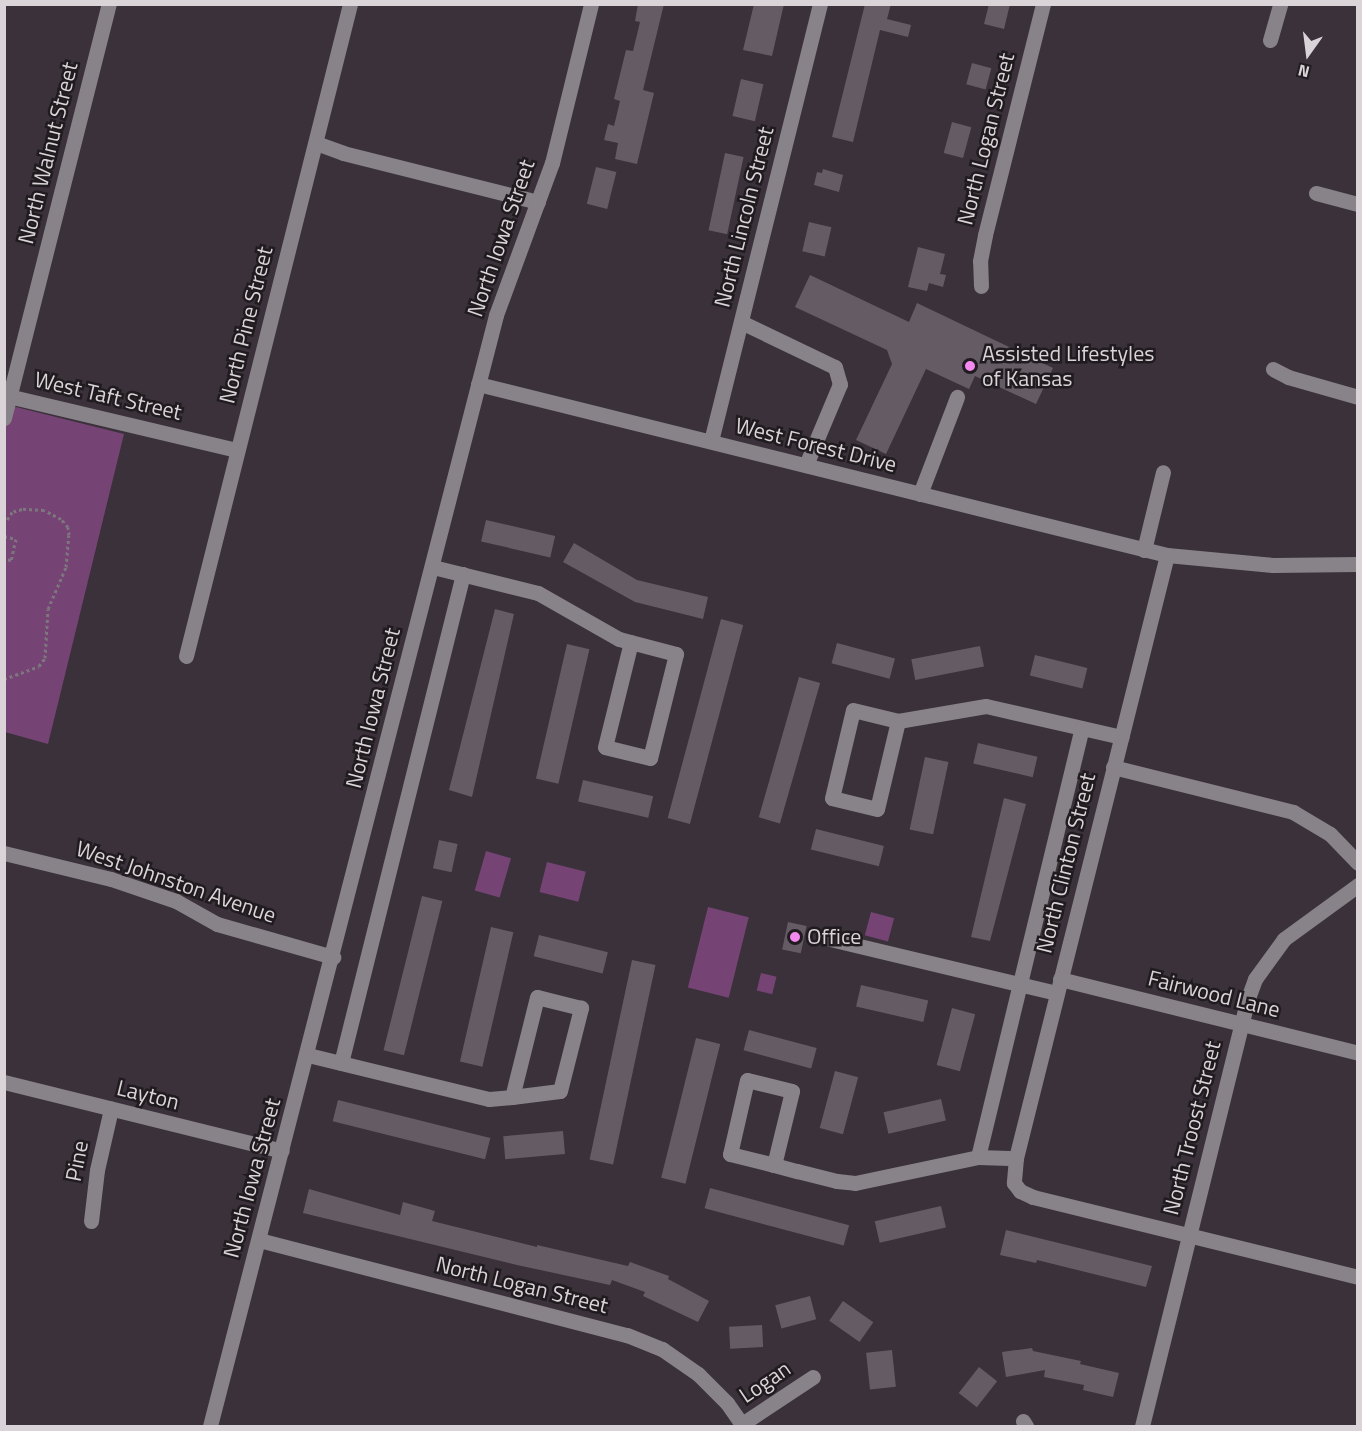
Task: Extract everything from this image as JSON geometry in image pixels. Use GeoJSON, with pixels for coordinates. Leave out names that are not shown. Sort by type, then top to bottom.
{"type":"FeatureCollection","features":[{"type":"Feature","properties":{"kind":"street","name":"North Walnut Street"},"geometry":{"type":"LineString","coordinates":[[4,418],[7,395],[109,4]]}},
{"type":"Feature","properties":{"kind":"street","name":"North Pine Street"},"geometry":{"type":"LineString","coordinates":[[186,656],[350,4]]}},
{"type":"Feature","properties":{"kind":"street","name":"North Iowa Street"},"geometry":{"type":"LineString","coordinates":[[210,1426],[333,957],[496,315],[552,164],[591,4]]}},
{"type":"Feature","properties":{"kind":"street","name":"North Lincoln Street"},"geometry":{"type":"LineString","coordinates":[[711,441],[820,4]]}},
{"type":"Feature","properties":{"kind":"street","name":"North Logan Street"},"geometry":{"type":"LineString","coordinates":[[981,286],[981,261],[985,236],[1043,4]]}},
{"type":"Feature","properties":{"kind":"street"},"geometry":{"type":"LineString","coordinates":[[1270,40],[1280,4]]}},
{"type":"Feature","properties":{"kind":"street"},"geometry":{"type":"LineString","coordinates":[[316,143],[343,153],[538,202]]}},
{"type":"Feature","properties":{"kind":"street"},"geometry":{"type":"LineString","coordinates":[[1316,193],[1358,204]]}},
{"type":"Feature","properties":{"kind":"street"},"geometry":{"type":"LineString","coordinates":[[741,322],[835,367],[840,384],[806,465]]}},
{"type":"Feature","properties":{"kind":"street"},"geometry":{"type":"LineString","coordinates":[[1272,369],[1298,380],[1358,397]]}},
{"type":"Feature","properties":{"kind":"street","name":"West Forest Drive"},"geometry":{"type":"LineString","coordinates":[[478,384],[1167,555],[1273,565],[1358,564]]}},
{"type":"Feature","properties":{"kind":"street","name":"West Taft Street"},"geometry":{"type":"LineString","coordinates":[[7,395],[237,450]]}},
{"type":"Feature","properties":{"kind":"street"},"geometry":{"type":"LineString","coordinates":[[920,494],[957,397]]}},
{"type":"Feature","properties":{"kind":"street"},"geometry":{"type":"LineString","coordinates":[[1144,550],[1163,472]]}},
{"type":"Feature","properties":{"kind":"street","name":"North Clinton Street"},"geometry":{"type":"LineString","coordinates":[[1167,555],[1016,1158],[1014,1183],[1020,1191],[1033,1197],[1188,1236]]}},
{"type":"Feature","properties":{"kind":"street"},"geometry":{"type":"LineString","coordinates":[[432,567],[538,593],[619,639],[631,642],[676,654],[650,758],[605,747],[631,642]]}},
{"type":"Feature","properties":{"kind":"street"},"geometry":{"type":"LineString","coordinates":[[341,1062],[463,574]]}},
{"type":"Feature","properties":{"kind":"street"},"geometry":{"type":"LineString","coordinates":[[898,721],[877,808],[832,798],[853,710],[898,721],[986,706],[1121,737]]}},
{"type":"Feature","properties":{"kind":"street"},"geometry":{"type":"LineString","coordinates":[[978,1158],[1082,728]]}},
{"type":"Feature","properties":{"kind":"street"},"geometry":{"type":"LineString","coordinates":[[1113,767],[1293,812],[1330,834],[1358,862]]}},
{"type":"Feature","properties":{"kind":"street","name":"West Johnston Avenue"},"geometry":{"type":"LineString","coordinates":[[4,853],[111,879],[176,901],[218,924],[333,957]]}},
{"type":"Feature","properties":{"kind":"street","name":"North Troost Street"},"geometry":{"type":"LineString","coordinates":[[1142,1426],[1241,1024],[1255,979],[1284,939],[1358,885]]}},
{"type":"Feature","properties":{"kind":"street","name":"Fairwood Lane"},"geometry":{"type":"LineString","coordinates":[[830,939],[1019,984],[1059,986],[1241,1024],[1358,1053]]}},
{"type":"Feature","properties":{"kind":"street"},"geometry":{"type":"LineString","coordinates":[[308,1054],[489,1099],[560,1091],[581,1008],[537,997],[512,1096]]}},
{"type":"Feature","properties":{"kind":"street"},"geometry":{"type":"LineString","coordinates":[[774,1165],[792,1091],[747,1080],[730,1154],[837,1181],[855,1183],[978,1158],[1016,1158]]}},
{"type":"Feature","properties":{"kind":"street","name":"Layton"},"geometry":{"type":"LineString","coordinates":[[4,1082],[282,1151]]}},
{"type":"Feature","properties":{"kind":"street","name":"Pine"},"geometry":{"type":"LineString","coordinates":[[91,1221],[97,1170],[111,1109]]}},
{"type":"Feature","properties":{"kind":"street"},"geometry":{"type":"LineString","coordinates":[[1188,1236],[1358,1278]]}},
{"type":"Feature","properties":{"kind":"street","name":"North Logan Street"},"geometry":{"type":"LineString","coordinates":[[259,1240],[627,1335],[662,1349],[698,1374],[727,1403],[743,1425]]}},
{"type":"Feature","properties":{"kind":"street","name":"Logan"},"geometry":{"type":"LineString","coordinates":[[743,1425],[813,1377]]}},
{"type":"Feature","properties":{"kind":"path"},"geometry":{"type":"LineString","coordinates":[[4,679],[39,666],[45,658],[48,609],[66,567],[69,535],[68,527],[62,519],[44,510],[22,509],[12,512],[7,520]]}},
{"type":"Feature","properties":{"kind":"path"},"geometry":{"type":"LineString","coordinates":[[4,536],[16,539],[11,560],[4,559]]}},
{"type":"Feature","properties":{"kind":"shaded area"},"geometry":{"type":"Polygon","coordinates":[[[4,404],[124,434],[48,744],[5,732],[4,404]]]}},
{"type":"Feature","properties":{"kind":"shaded area"},"geometry":{"type":"Polygon","coordinates":[[[486,851],[511,858],[500,898],[475,890],[486,851]]]}},
{"type":"Feature","properties":{"kind":"shaded area"},"geometry":{"type":"Polygon","coordinates":[[[547,862],[586,872],[578,902],[540,892],[547,862]]]}},
{"type":"Feature","properties":{"kind":"shaded area"},"geometry":{"type":"Polygon","coordinates":[[[708,907],[749,917],[729,998],[688,988],[708,907]]]}},
{"type":"Feature","properties":{"kind":"shaded area"},"geometry":{"type":"Polygon","coordinates":[[[871,912],[894,918],[888,941],[865,935],[871,912]]]}},
{"type":"Feature","properties":{"kind":"shaded area"},"geometry":{"type":"Polygon","coordinates":[[[761,973],[777,977],[772,994],[757,990],[761,973]]]}},
{"type":"Feature","properties":{"kind":"building"},"geometry":{"type":"Polygon","coordinates":[[[638,4],[664,4],[643,90],[654,93],[637,164],[615,159],[618,143],[604,140],[608,124],[614,126],[620,101],[614,99],[626,50],[633,51],[640,22],[635,21],[638,4]]]}},
{"type":"Feature","properties":{"kind":"building"},"geometry":{"type":"Polygon","coordinates":[[[754,4],[784,4],[772,56],[743,50],[754,4]]]}},
{"type":"Feature","properties":{"kind":"building"},"geometry":{"type":"Polygon","coordinates":[[[865,4],[891,4],[887,19],[911,25],[908,37],[880,30],[853,142],[832,137],[865,4]]]}},
{"type":"Feature","properties":{"kind":"building"},"geometry":{"type":"Polygon","coordinates":[[[989,4],[1010,4],[1004,29],[984,24],[989,4]]]}},
{"type":"Feature","properties":{"kind":"building"},"geometry":{"type":"Polygon","coordinates":[[[972,63],[991,68],[986,89],[966,84],[972,63]]]}},
{"type":"Feature","properties":{"kind":"building"},"geometry":{"type":"Polygon","coordinates":[[[741,79],[763,84],[755,121],[732,116],[741,79]]]}},
{"type":"Feature","properties":{"kind":"building"},"geometry":{"type":"Polygon","coordinates":[[[952,122],[971,127],[963,158],[944,153],[952,122]]]}},
{"type":"Feature","properties":{"kind":"building"},"geometry":{"type":"Polygon","coordinates":[[[725,153],[744,157],[727,234],[709,230],[725,153]]]}},
{"type":"Feature","properties":{"kind":"building"},"geometry":{"type":"Polygon","coordinates":[[[596,167],[616,172],[607,209],[587,204],[596,167]]]}},
{"type":"Feature","properties":{"kind":"building"},"geometry":{"type":"Polygon","coordinates":[[[823,169],[843,175],[839,192],[814,185],[817,172],[822,173],[823,169]]]}},
{"type":"Feature","properties":{"kind":"building"},"geometry":{"type":"Polygon","coordinates":[[[809,222],[831,227],[825,256],[802,251],[809,222]]]}},
{"type":"Feature","properties":{"kind":"building"},"geometry":{"type":"Polygon","coordinates":[[[918,247],[945,254],[940,274],[946,275],[943,287],[929,283],[927,291],[908,287],[918,247]]]}},
{"type":"Feature","properties":{"kind":"building","name":"Assisted Lifestyles of Kansas"},"geometry":{"type":"Polygon","coordinates":[[[810,275],[909,322],[917,303],[1053,368],[1036,404],[975,376],[969,389],[926,369],[886,454],[856,440],[892,364],[887,350],[795,307],[810,275]]]}},
{"type":"Feature","properties":{"kind":"building"},"geometry":{"type":"Polygon","coordinates":[[[486,520],[555,536],[550,557],[481,541],[486,520]]]}},
{"type":"Feature","properties":{"kind":"building"},"geometry":{"type":"Polygon","coordinates":[[[574,543],[637,580],[708,597],[703,619],[635,602],[563,562],[574,543]]]}},
{"type":"Feature","properties":{"kind":"building"},"geometry":{"type":"Polygon","coordinates":[[[495,609],[514,614],[472,797],[449,790],[495,609]]]}},
{"type":"Feature","properties":{"kind":"building"},"geometry":{"type":"Polygon","coordinates":[[[721,619],[743,625],[690,824],[668,818],[721,619]]]}},
{"type":"Feature","properties":{"kind":"building"},"geometry":{"type":"Polygon","coordinates":[[[837,643],[895,659],[890,679],[832,663],[837,643]]]}},
{"type":"Feature","properties":{"kind":"building"},"geometry":{"type":"Polygon","coordinates":[[[567,644],[589,649],[558,784],[536,778],[567,644]]]}},
{"type":"Feature","properties":{"kind":"building"},"geometry":{"type":"Polygon","coordinates":[[[980,646],[984,667],[915,680],[911,659],[980,646]]]}},
{"type":"Feature","properties":{"kind":"building"},"geometry":{"type":"Polygon","coordinates":[[[1035,655],[1087,668],[1082,688],[1030,675],[1035,655]]]}},
{"type":"Feature","properties":{"kind":"building"},"geometry":{"type":"Polygon","coordinates":[[[799,677],[820,683],[780,823],[759,817],[799,677]]]}},
{"type":"Feature","properties":{"kind":"building"},"geometry":{"type":"Polygon","coordinates":[[[978,743],[1037,757],[1033,777],[973,763],[978,743]]]}},
{"type":"Feature","properties":{"kind":"building"},"geometry":{"type":"Polygon","coordinates":[[[925,757],[948,762],[933,834],[910,829],[925,757]]]}},
{"type":"Feature","properties":{"kind":"building"},"geometry":{"type":"Polygon","coordinates":[[[583,780],[653,796],[648,818],[578,801],[583,780]]]}},
{"type":"Feature","properties":{"kind":"building"},"geometry":{"type":"Polygon","coordinates":[[[1004,798],[1026,804],[990,941],[971,937],[1004,798]]]}},
{"type":"Feature","properties":{"kind":"building"},"geometry":{"type":"Polygon","coordinates":[[[816,829],[884,846],[879,866],[811,849],[816,829]]]}},
{"type":"Feature","properties":{"kind":"building"},"geometry":{"type":"Polygon","coordinates":[[[439,840],[458,844],[452,872],[433,868],[439,840]]]}},
{"type":"Feature","properties":{"kind":"building"},"geometry":{"type":"Polygon","coordinates":[[[422,896],[442,901],[404,1055],[384,1050],[422,896]]]}},
{"type":"Feature","properties":{"kind":"building","name":"Office"},"geometry":{"type":"Polygon","coordinates":[[[788,922],[807,926],[801,953],[782,949],[788,922]]]}},
{"type":"Feature","properties":{"kind":"building"},"geometry":{"type":"Polygon","coordinates":[[[491,927],[513,932],[482,1067],[460,1061],[491,927]]]}},
{"type":"Feature","properties":{"kind":"building"},"geometry":{"type":"Polygon","coordinates":[[[539,935],[608,952],[603,974],[534,956],[539,935]]]}},
{"type":"Feature","properties":{"kind":"building"},"geometry":{"type":"Polygon","coordinates":[[[632,960],[655,965],[613,1165],[590,1160],[632,960]]]}},
{"type":"Feature","properties":{"kind":"building"},"geometry":{"type":"Polygon","coordinates":[[[861,985],[928,1001],[923,1022],[856,1006],[861,985]]]}},
{"type":"Feature","properties":{"kind":"building"},"geometry":{"type":"Polygon","coordinates":[[[952,1008],[975,1014],[960,1071],[937,1065],[952,1008]]]}},
{"type":"Feature","properties":{"kind":"building"},"geometry":{"type":"Polygon","coordinates":[[[749,1030],[817,1048],[811,1068],[744,1050],[749,1030]]]}},
{"type":"Feature","properties":{"kind":"building"},"geometry":{"type":"Polygon","coordinates":[[[696,1038],[720,1044],[685,1184],[661,1178],[696,1038]]]}},
{"type":"Feature","properties":{"kind":"building"},"geometry":{"type":"Polygon","coordinates":[[[835,1071],[858,1077],[843,1134],[820,1128],[835,1071]]]}},
{"type":"Feature","properties":{"kind":"building"},"geometry":{"type":"Polygon","coordinates":[[[941,1099],[946,1120],[888,1134],[884,1112],[941,1099]]]}},
{"type":"Feature","properties":{"kind":"building"},"geometry":{"type":"Polygon","coordinates":[[[338,1100],[490,1138],[485,1159],[333,1121],[338,1100]]]}},
{"type":"Feature","properties":{"kind":"building"},"geometry":{"type":"Polygon","coordinates":[[[563,1131],[565,1154],[505,1159],[503,1136],[563,1131]]]}},
{"type":"Feature","properties":{"kind":"building"},"geometry":{"type":"Polygon","coordinates":[[[710,1188],[849,1225],[844,1246],[705,1208],[710,1188]]]}},
{"type":"Feature","properties":{"kind":"building"},"geometry":{"type":"Polygon","coordinates":[[[309,1189],[400,1215],[403,1202],[435,1211],[432,1221],[537,1247],[537,1245],[628,1266],[630,1262],[669,1276],[668,1279],[709,1301],[698,1322],[643,1296],[645,1292],[612,1280],[610,1285],[517,1265],[303,1213],[309,1189]]]}},
{"type":"Feature","properties":{"kind":"building"},"geometry":{"type":"Polygon","coordinates":[[[941,1206],[946,1227],[880,1243],[875,1221],[941,1206]]]}},
{"type":"Feature","properties":{"kind":"building"},"geometry":{"type":"Polygon","coordinates":[[[1006,1230],[1152,1266],[1146,1287],[1037,1260],[1036,1263],[1000,1255],[1006,1230]]]}},
{"type":"Feature","properties":{"kind":"building"},"geometry":{"type":"Polygon","coordinates":[[[810,1296],[816,1319],[781,1328],[775,1305],[810,1296]]]}},
{"type":"Feature","properties":{"kind":"building"},"geometry":{"type":"Polygon","coordinates":[[[843,1301],[873,1322],[860,1342],[829,1321],[843,1301]]]}},
{"type":"Feature","properties":{"kind":"building"},"geometry":{"type":"Polygon","coordinates":[[[762,1325],[763,1347],[730,1349],[729,1327],[762,1325]]]}},
{"type":"Feature","properties":{"kind":"building"},"geometry":{"type":"Polygon","coordinates":[[[1032,1348],[1033,1351],[1081,1361],[1080,1364],[1119,1373],[1113,1397],[1083,1390],[1084,1385],[1044,1377],[1045,1370],[1006,1377],[1002,1352],[1032,1348]]]}},
{"type":"Feature","properties":{"kind":"building"},"geometry":{"type":"Polygon","coordinates":[[[892,1350],[896,1387],[870,1390],[866,1353],[892,1350]]]}},
{"type":"Feature","properties":{"kind":"building"},"geometry":{"type":"Polygon","coordinates":[[[979,1367],[997,1381],[977,1407],[959,1393],[979,1367]]]}},
{"type":"Feature","properties":{"kind":"place","name":"Assisted Lifestyles of Kansas"},"geometry":{"type":"Point","coordinates":[970,366]}},
{"type":"Feature","properties":{"kind":"place","name":"Office"},"geometry":{"type":"Point","coordinates":[795,937]}}]}
